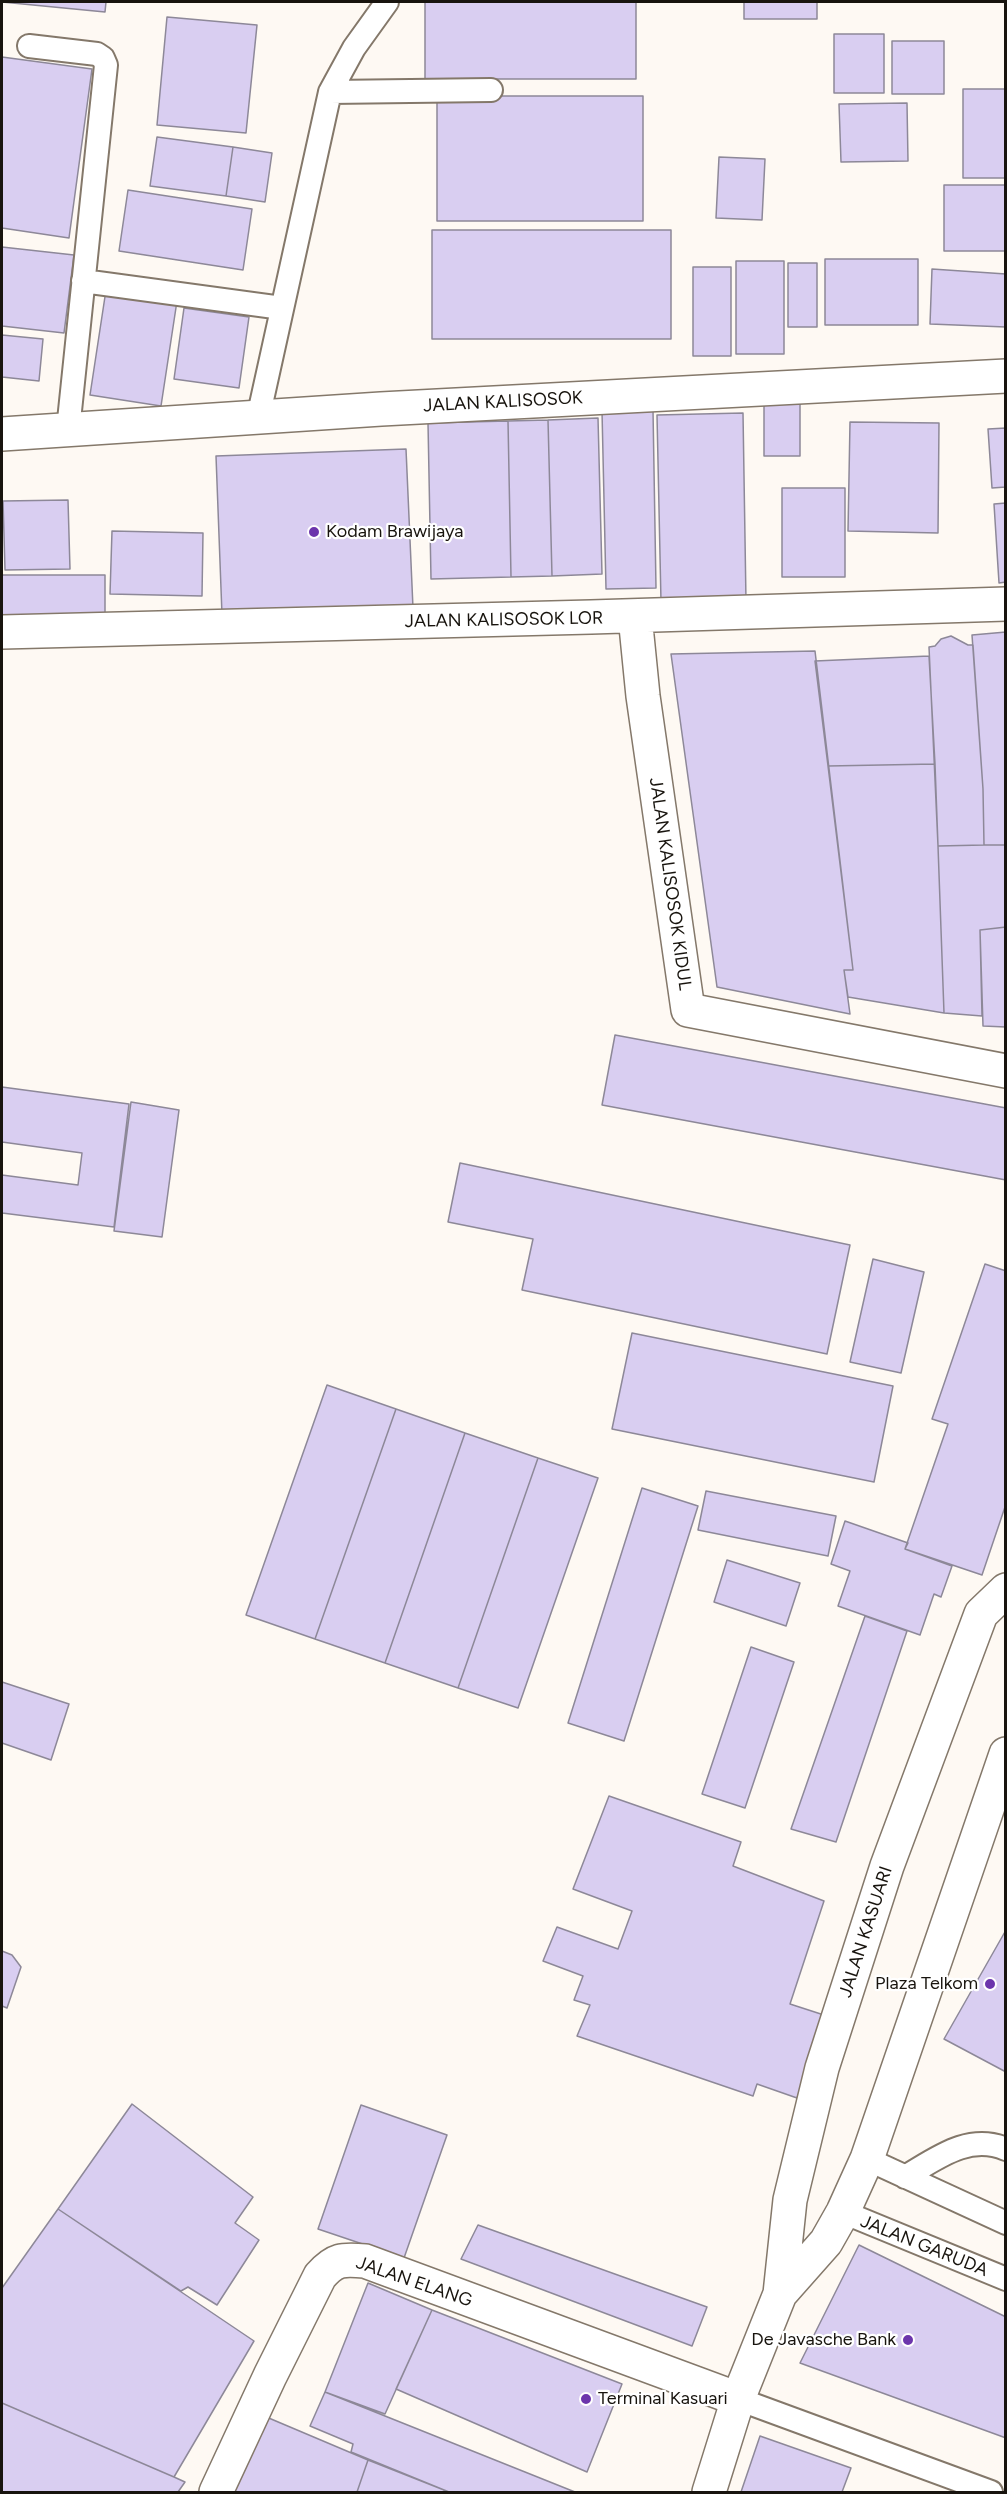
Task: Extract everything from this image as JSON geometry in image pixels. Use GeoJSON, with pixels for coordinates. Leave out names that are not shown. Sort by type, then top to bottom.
{"type":"FeatureCollection","features":[{"type":"Feature","properties":{"kind":"street","name":"JALAN KALISOSOK"},"geometry":{"type":"LineString","coordinates":[[2,434],[381,408],[1005,376]]}},
{"type":"Feature","properties":{"kind":"street","name":"JALAN KALISOSOK LOR"},"geometry":{"type":"LineString","coordinates":[[2,632],[1005,604]]}},
{"type":"Feature","properties":{"kind":"street","name":"JALAN KALISOSOK KIDUL"},"geometry":{"type":"LineString","coordinates":[[635,616],[643,696],[688,1010],[1005,1071]]}},
{"type":"Feature","properties":{"kind":"street","name":"JALAN KASUARI"},"geometry":{"type":"LineString","coordinates":[[709,2493],[738,2399],[780,2294],[790,2200],[822,2068],[887,1866],[981,1614],[1005,1590]]}},
{"type":"Feature","properties":{"kind":"street","name":"JALAN KASUARI"},"geometry":{"type":"LineString","coordinates":[[780,2294],[826,2242],[843,2212],[867,2158],[1005,1754]]}},
{"type":"Feature","properties":{"kind":"street","name":"JALAN ELANG"},"geometry":{"type":"LineString","coordinates":[[216,2493],[270,2376],[320,2276],[332,2262],[349,2259],[365,2261],[738,2399]]}},
{"type":"Feature","properties":{"kind":"lane"},"geometry":{"type":"LineString","coordinates":[[258,418],[330,92],[354,48],[387,2]]}},
{"type":"Feature","properties":{"kind":"lane"},"geometry":{"type":"LineString","coordinates":[[28,46],[97,54],[103,58],[106,65],[68,430]]}},
{"type":"Feature","properties":{"kind":"lane"},"geometry":{"type":"LineString","coordinates":[[330,92],[491,90]]}},
{"type":"Feature","properties":{"kind":"lane"},"geometry":{"type":"LineString","coordinates":[[84,281],[282,308]]}},
{"type":"Feature","properties":{"kind":"lane"},"geometry":{"type":"LineString","coordinates":[[906,2177],[956,2147],[975,2144],[997,2146],[1005,2150]]}},
{"type":"Feature","properties":{"kind":"lane"},"geometry":{"type":"LineString","coordinates":[[867,2158],[1005,2223]]}},
{"type":"Feature","properties":{"kind":"lane","name":"JALAN GARUDA"},"geometry":{"type":"LineString","coordinates":[[843,2212],[1005,2279]]}},
{"type":"Feature","properties":{"kind":"lane"},"geometry":{"type":"LineString","coordinates":[[738,2399],[991,2493]]}},
{"type":"Feature","properties":{"kind":"building"},"geometry":{"type":"Polygon","coordinates":[[[2,2],[106,2],[105,12],[2,2]]]}},
{"type":"Feature","properties":{"kind":"building"},"geometry":{"type":"Polygon","coordinates":[[[425,2],[636,2],[636,79],[425,79],[425,2]]]}},
{"type":"Feature","properties":{"kind":"building"},"geometry":{"type":"Polygon","coordinates":[[[744,2],[817,2],[817,19],[744,19],[744,2]]]}},
{"type":"Feature","properties":{"kind":"building"},"geometry":{"type":"Polygon","coordinates":[[[167,17],[257,25],[246,133],[157,125],[167,17]]]}},
{"type":"Feature","properties":{"kind":"building"},"geometry":{"type":"Polygon","coordinates":[[[834,34],[884,34],[884,93],[834,93],[834,34]]]}},
{"type":"Feature","properties":{"kind":"building"},"geometry":{"type":"Polygon","coordinates":[[[892,41],[944,41],[944,94],[892,94],[892,41]]]}},
{"type":"Feature","properties":{"kind":"building"},"geometry":{"type":"Polygon","coordinates":[[[2,57],[92,69],[69,238],[2,228],[2,57]]]}},
{"type":"Feature","properties":{"kind":"building"},"geometry":{"type":"Polygon","coordinates":[[[963,89],[1006,89],[1006,178],[963,178],[963,89]]]}},
{"type":"Feature","properties":{"kind":"building"},"geometry":{"type":"Polygon","coordinates":[[[437,96],[643,96],[643,221],[437,221],[437,96]]]}},
{"type":"Feature","properties":{"kind":"building"},"geometry":{"type":"Polygon","coordinates":[[[907,103],[908,161],[841,162],[839,104],[907,103]]]}},
{"type":"Feature","properties":{"kind":"building"},"geometry":{"type":"Polygon","coordinates":[[[157,137],[233,147],[226,196],[150,186],[157,137]]]}},
{"type":"Feature","properties":{"kind":"building"},"geometry":{"type":"Polygon","coordinates":[[[233,147],[272,153],[265,202],[226,196],[233,147]]]}},
{"type":"Feature","properties":{"kind":"building"},"geometry":{"type":"Polygon","coordinates":[[[719,157],[765,159],[762,220],[716,218],[719,157]]]}},
{"type":"Feature","properties":{"kind":"building"},"geometry":{"type":"Polygon","coordinates":[[[944,185],[1006,185],[1006,251],[944,251],[944,185]]]}},
{"type":"Feature","properties":{"kind":"building"},"geometry":{"type":"Polygon","coordinates":[[[128,190],[252,209],[243,270],[119,251],[128,190]]]}},
{"type":"Feature","properties":{"kind":"building"},"geometry":{"type":"Polygon","coordinates":[[[432,230],[671,230],[671,339],[432,339],[432,230]]]}},
{"type":"Feature","properties":{"kind":"building"},"geometry":{"type":"Polygon","coordinates":[[[2,247],[74,255],[64,333],[2,326],[2,247]]]}},
{"type":"Feature","properties":{"kind":"building"},"geometry":{"type":"Polygon","coordinates":[[[825,259],[918,259],[918,325],[825,325],[825,259]]]}},
{"type":"Feature","properties":{"kind":"building"},"geometry":{"type":"Polygon","coordinates":[[[736,261],[784,261],[784,354],[736,354],[736,261]]]}},
{"type":"Feature","properties":{"kind":"building"},"geometry":{"type":"Polygon","coordinates":[[[788,263],[817,263],[817,327],[788,327],[788,263]]]}},
{"type":"Feature","properties":{"kind":"building"},"geometry":{"type":"Polygon","coordinates":[[[693,267],[731,267],[731,356],[693,356],[693,267]]]}},
{"type":"Feature","properties":{"kind":"building"},"geometry":{"type":"Polygon","coordinates":[[[932,269],[1006,274],[1006,327],[930,324],[932,269]]]}},
{"type":"Feature","properties":{"kind":"building"},"geometry":{"type":"Polygon","coordinates":[[[106,290],[177,301],[161,406],[90,395],[106,290]]]}},
{"type":"Feature","properties":{"kind":"building"},"geometry":{"type":"Polygon","coordinates":[[[184,308],[249,317],[239,388],[174,379],[184,308]]]}},
{"type":"Feature","properties":{"kind":"building"},"geometry":{"type":"Polygon","coordinates":[[[2,335],[43,339],[39,381],[2,377],[2,335]]]}},
{"type":"Feature","properties":{"kind":"building"},"geometry":{"type":"Polygon","coordinates":[[[764,394],[800,394],[800,456],[764,456],[764,394]]]}},
{"type":"Feature","properties":{"kind":"building"},"geometry":{"type":"Polygon","coordinates":[[[653,410],[656,588],[606,589],[602,411],[653,410]]]}},
{"type":"Feature","properties":{"kind":"building"},"geometry":{"type":"Polygon","coordinates":[[[743,413],[746,601],[661,602],[657,415],[743,413]]]}},
{"type":"Feature","properties":{"kind":"building"},"geometry":{"type":"Polygon","coordinates":[[[598,418],[602,574],[552,576],[548,420],[598,418]]]}},
{"type":"Feature","properties":{"kind":"building"},"geometry":{"type":"Polygon","coordinates":[[[548,420],[552,576],[511,577],[508,421],[548,420]]]}},
{"type":"Feature","properties":{"kind":"building"},"geometry":{"type":"Polygon","coordinates":[[[508,421],[511,577],[431,579],[428,423],[508,421]]]}},
{"type":"Feature","properties":{"kind":"building"},"geometry":{"type":"Polygon","coordinates":[[[850,422],[939,423],[938,533],[848,531],[850,422]]]}},
{"type":"Feature","properties":{"kind":"building"},"geometry":{"type":"Polygon","coordinates":[[[1006,428],[1006,487],[992,488],[988,429],[1006,428]]]}},
{"type":"Feature","properties":{"kind":"building","name":"Kodam Brawijaya"},"geometry":{"type":"Polygon","coordinates":[[[406,449],[413,608],[222,615],[216,456],[406,449]]]}},
{"type":"Feature","properties":{"kind":"building"},"geometry":{"type":"Polygon","coordinates":[[[782,488],[845,488],[845,577],[782,577],[782,488]]]}},
{"type":"Feature","properties":{"kind":"building"},"geometry":{"type":"Polygon","coordinates":[[[68,500],[70,569],[5,570],[3,501],[68,500]]]}},
{"type":"Feature","properties":{"kind":"building"},"geometry":{"type":"Polygon","coordinates":[[[1006,503],[1006,582],[999,583],[994,504],[1006,503]]]}},
{"type":"Feature","properties":{"kind":"building"},"geometry":{"type":"Polygon","coordinates":[[[112,531],[203,533],[202,596],[110,594],[112,531]]]}},
{"type":"Feature","properties":{"kind":"building"},"geometry":{"type":"Polygon","coordinates":[[[2,575],[105,575],[105,625],[2,625],[2,575]]]}},
{"type":"Feature","properties":{"kind":"building"},"geometry":{"type":"Polygon","coordinates":[[[1006,632],[1006,845],[984,845],[983,789],[972,635],[1006,632]]]}},
{"type":"Feature","properties":{"kind":"building"},"geometry":{"type":"Polygon","coordinates":[[[951,636],[968,645],[973,645],[983,789],[984,845],[938,846],[929,647],[951,636]]]}},
{"type":"Feature","properties":{"kind":"building"},"geometry":{"type":"Polygon","coordinates":[[[815,651],[853,970],[844,970],[850,1014],[717,987],[671,654],[815,651]]]}},
{"type":"Feature","properties":{"kind":"building"},"geometry":{"type":"Polygon","coordinates":[[[929,656],[935,764],[828,766],[815,661],[929,656]]]}},
{"type":"Feature","properties":{"kind":"building"},"geometry":{"type":"Polygon","coordinates":[[[935,764],[944,1013],[848,997],[844,970],[853,970],[828,766],[935,764]]]}},
{"type":"Feature","properties":{"kind":"building"},"geometry":{"type":"Polygon","coordinates":[[[1006,845],[1006,927],[980,930],[982,1016],[944,1013],[938,846],[1006,845]]]}},
{"type":"Feature","properties":{"kind":"building"},"geometry":{"type":"Polygon","coordinates":[[[1006,927],[1006,1027],[983,1026],[980,930],[1006,927]]]}},
{"type":"Feature","properties":{"kind":"building"},"geometry":{"type":"Polygon","coordinates":[[[615,1035],[1006,1108],[1006,1180],[602,1105],[615,1035]]]}},
{"type":"Feature","properties":{"kind":"building"},"geometry":{"type":"Polygon","coordinates":[[[2,1087],[129,1104],[114,1227],[2,1213],[2,1175],[78,1185],[82,1153],[2,1142],[2,1087]]]}},
{"type":"Feature","properties":{"kind":"building"},"geometry":{"type":"Polygon","coordinates":[[[131,1102],[179,1110],[162,1237],[114,1231],[131,1102]]]}},
{"type":"Feature","properties":{"kind":"building"},"geometry":{"type":"Polygon","coordinates":[[[460,1163],[850,1245],[827,1354],[522,1290],[533,1239],[448,1222],[460,1163]]]}},
{"type":"Feature","properties":{"kind":"building"},"geometry":{"type":"Polygon","coordinates":[[[873,1259],[924,1272],[901,1373],[850,1362],[873,1259]]]}},
{"type":"Feature","properties":{"kind":"building"},"geometry":{"type":"Polygon","coordinates":[[[985,1264],[1006,1271],[1006,1504],[982,1575],[905,1549],[948,1424],[932,1419],[985,1264]]]}},
{"type":"Feature","properties":{"kind":"building"},"geometry":{"type":"Polygon","coordinates":[[[632,1333],[893,1386],[874,1482],[612,1429],[632,1333]]]}},
{"type":"Feature","properties":{"kind":"building"},"geometry":{"type":"Polygon","coordinates":[[[327,1385],[396,1409],[315,1639],[246,1615],[327,1385]]]}},
{"type":"Feature","properties":{"kind":"building"},"geometry":{"type":"Polygon","coordinates":[[[396,1409],[465,1433],[385,1663],[315,1639],[396,1409]]]}},
{"type":"Feature","properties":{"kind":"building"},"geometry":{"type":"Polygon","coordinates":[[[465,1433],[538,1458],[458,1688],[385,1663],[465,1433]]]}},
{"type":"Feature","properties":{"kind":"building"},"geometry":{"type":"Polygon","coordinates":[[[538,1458],[598,1478],[518,1708],[458,1688],[538,1458]]]}},
{"type":"Feature","properties":{"kind":"building"},"geometry":{"type":"Polygon","coordinates":[[[642,1488],[698,1506],[624,1741],[568,1723],[642,1488]]]}},
{"type":"Feature","properties":{"kind":"building"},"geometry":{"type":"Polygon","coordinates":[[[706,1491],[836,1516],[828,1556],[698,1530],[706,1491]]]}},
{"type":"Feature","properties":{"kind":"building"},"geometry":{"type":"Polygon","coordinates":[[[845,1521],[908,1543],[905,1549],[952,1566],[941,1597],[934,1594],[920,1635],[838,1606],[850,1571],[831,1564],[845,1521]]]}},
{"type":"Feature","properties":{"kind":"building"},"geometry":{"type":"Polygon","coordinates":[[[727,1560],[800,1583],[786,1626],[714,1602],[727,1560]]]}},
{"type":"Feature","properties":{"kind":"building"},"geometry":{"type":"Polygon","coordinates":[[[865,1616],[907,1631],[836,1842],[791,1829],[865,1616]]]}},
{"type":"Feature","properties":{"kind":"building"},"geometry":{"type":"Polygon","coordinates":[[[751,1647],[794,1662],[745,1808],[702,1794],[751,1647]]]}},
{"type":"Feature","properties":{"kind":"building"},"geometry":{"type":"Polygon","coordinates":[[[2,1682],[69,1704],[51,1760],[2,1743],[2,1682]]]}},
{"type":"Feature","properties":{"kind":"building"},"geometry":{"type":"Polygon","coordinates":[[[609,1796],[741,1842],[733,1866],[824,1901],[790,2004],[827,2016],[797,2098],[757,2084],[753,2096],[577,2036],[590,2005],[574,2000],[583,1976],[543,1961],[557,1927],[618,1949],[632,1911],[573,1889],[609,1796]]]}},
{"type":"Feature","properties":{"kind":"building","name":"Plaza Telkom"},"geometry":{"type":"Polygon","coordinates":[[[1006,1930],[1006,2072],[944,2039],[1006,1930]]]}},
{"type":"Feature","properties":{"kind":"building"},"geometry":{"type":"Polygon","coordinates":[[[2,1951],[12,1955],[21,1967],[7,2008],[2,2006],[2,1951]]]}},
{"type":"Feature","properties":{"kind":"building"},"geometry":{"type":"Polygon","coordinates":[[[132,2104],[253,2197],[235,2223],[259,2240],[217,2305],[188,2287],[181,2291],[58,2209],[132,2104]]]}},
{"type":"Feature","properties":{"kind":"building"},"geometry":{"type":"Polygon","coordinates":[[[361,2105],[447,2135],[404,2258],[318,2229],[361,2105]]]}},
{"type":"Feature","properties":{"kind":"building"},"geometry":{"type":"Polygon","coordinates":[[[58,2209],[254,2341],[174,2477],[2,2403],[2,2288],[58,2209]]]}},
{"type":"Feature","properties":{"kind":"building"},"geometry":{"type":"Polygon","coordinates":[[[478,2225],[707,2307],[692,2346],[461,2259],[478,2225]]]}},
{"type":"Feature","properties":{"kind":"building","name":"De Javasche Bank"},"geometry":{"type":"Polygon","coordinates":[[[859,2245],[1006,2317],[1006,2438],[800,2363],[859,2245]]]}},
{"type":"Feature","properties":{"kind":"building"},"geometry":{"type":"Polygon","coordinates":[[[368,2283],[432,2310],[385,2414],[325,2392],[368,2283]]]}},
{"type":"Feature","properties":{"kind":"building"},"geometry":{"type":"Polygon","coordinates":[[[432,2310],[622,2384],[587,2472],[396,2389],[432,2310]]]}},
{"type":"Feature","properties":{"kind":"building"},"geometry":{"type":"Polygon","coordinates":[[[325,2392],[575,2492],[449,2492],[351,2452],[353,2444],[310,2426],[325,2392]]]}},
{"type":"Feature","properties":{"kind":"building"},"geometry":{"type":"Polygon","coordinates":[[[2,2403],[185,2482],[178,2492],[2,2492],[2,2403]]]}},
{"type":"Feature","properties":{"kind":"building"},"geometry":{"type":"Polygon","coordinates":[[[264,2416],[368,2460],[357,2492],[234,2492],[264,2416]]]}},
{"type":"Feature","properties":{"kind":"building"},"geometry":{"type":"Polygon","coordinates":[[[760,2436],[851,2468],[842,2492],[741,2492],[760,2436]]]}},
{"type":"Feature","properties":{"kind":"building"},"geometry":{"type":"Polygon","coordinates":[[[368,2460],[444,2490],[444,2492],[357,2492],[368,2460]]]}},
{"type":"Feature","properties":{"kind":"place","name":"Kodam Brawijaya"},"geometry":{"type":"Point","coordinates":[314,532]}},
{"type":"Feature","properties":{"kind":"place","name":"Plaza Telkom"},"geometry":{"type":"Point","coordinates":[990,1984]}},
{"type":"Feature","properties":{"kind":"place","name":"De Javasche Bank"},"geometry":{"type":"Point","coordinates":[908,2340]}},
{"type":"Feature","properties":{"kind":"place","name":"Terminal Kasuari"},"geometry":{"type":"Point","coordinates":[586,2399]}}]}
